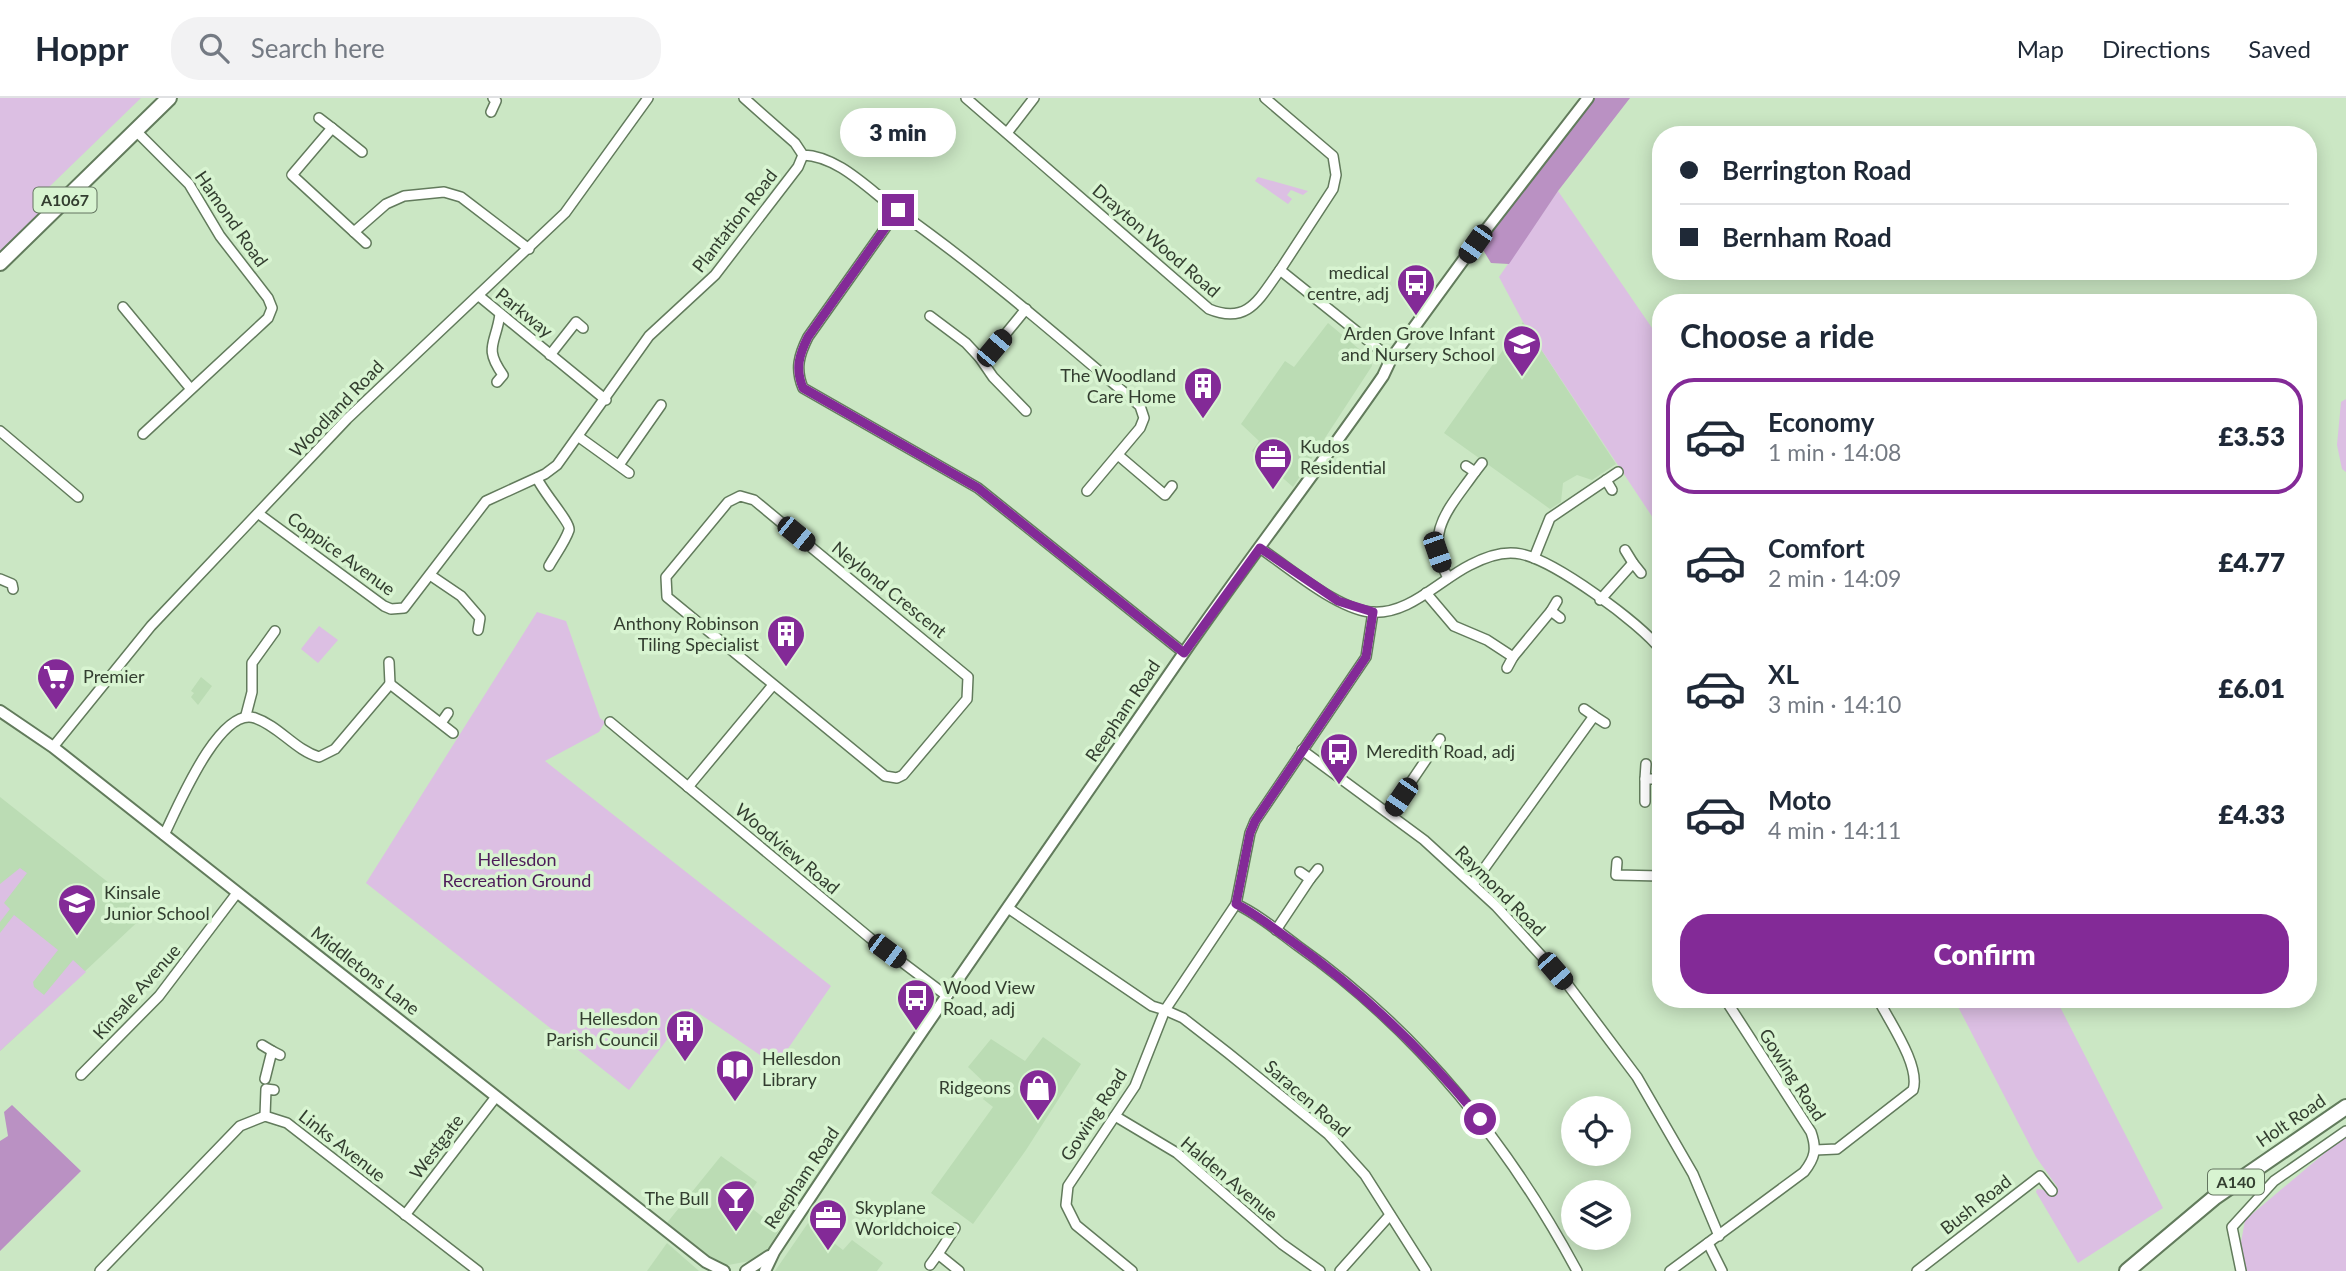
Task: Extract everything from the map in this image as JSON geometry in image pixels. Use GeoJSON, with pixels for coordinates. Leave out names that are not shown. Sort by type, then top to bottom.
{"type":"FeatureCollection","features":[{"type":"Feature","properties":{"kind":"main road","name":"A1067"},"geometry":{"type":"LineString","coordinates":[[0,263],[169,98]]}},
{"type":"Feature","properties":{"kind":"main road","name":"Holt Road"},"geometry":{"type":"LineString","coordinates":[[2127,1271],[2215,1197],[2346,1107]]}},
{"type":"Feature","properties":{"kind":"street","name":"Woodland Road"},"geometry":{"type":"LineString","coordinates":[[53,747],[151,626],[376,390],[565,213],[648,98]]}},
{"type":"Feature","properties":{"kind":"street"},"geometry":{"type":"LineString","coordinates":[[744,98],[800,148],[803,155],[835,164],[898,210],[1026,309],[1140,406],[1144,418],[1140,428],[1087,491]]}},
{"type":"Feature","properties":{"kind":"street","name":"Drayton Wood Road"},"geometry":{"type":"LineString","coordinates":[[966,98],[1209,309],[1228,317],[1247,311],[1280,270],[1333,189],[1336,175],[1333,156],[1265,98]]}},
{"type":"Feature","properties":{"kind":"street"},"geometry":{"type":"LineString","coordinates":[[1007,133],[1034,98]]}},
{"type":"Feature","properties":{"kind":"street","name":"Reepham Road"},"geometry":{"type":"LineString","coordinates":[[765,1271],[774,1252],[947,996],[1184,653],[1329,455],[1391,359],[1475,244],[1588,98]]}},
{"type":"Feature","properties":{"kind":"street"},"geometry":{"type":"LineString","coordinates":[[491,112],[495,99]]}},
{"type":"Feature","properties":{"kind":"street"},"geometry":{"type":"LineString","coordinates":[[319,117],[362,152]]}},
{"type":"Feature","properties":{"kind":"street"},"geometry":{"type":"LineString","coordinates":[[332,128],[292,176],[366,243]]}},
{"type":"Feature","properties":{"kind":"street","name":"Hamond Road"},"geometry":{"type":"LineString","coordinates":[[136,131],[189,184],[220,236],[272,307],[268,318],[142,434]]}},
{"type":"Feature","properties":{"kind":"street","name":"Plantation Road"},"geometry":{"type":"LineString","coordinates":[[606,400],[649,336],[715,275],[798,167],[803,155]]}},
{"type":"Feature","properties":{"kind":"street"},"geometry":{"type":"LineString","coordinates":[[354,232],[386,204],[404,196],[444,192],[461,197],[529,249]]}},
{"type":"Feature","properties":{"kind":"street"},"geometry":{"type":"LineString","coordinates":[[898,210],[808,337],[799,354],[797,374],[803,388],[978,488],[1184,653]]}},
{"type":"Feature","properties":{"kind":"street"},"geometry":{"type":"LineString","coordinates":[[1280,270],[1391,359]]}},
{"type":"Feature","properties":{"kind":"street","name":"Parkway"},"geometry":{"type":"LineString","coordinates":[[479,296],[606,400]]}},
{"type":"Feature","properties":{"kind":"street"},"geometry":{"type":"LineString","coordinates":[[123,307],[190,388]]}},
{"type":"Feature","properties":{"kind":"street"},"geometry":{"type":"LineString","coordinates":[[980,358],[994,348],[1026,309]]}},
{"type":"Feature","properties":{"kind":"street"},"geometry":{"type":"LineString","coordinates":[[497,382],[503,375],[491,358],[490,349],[500,314]]}},
{"type":"Feature","properties":{"kind":"street","name":"Parkway"},"geometry":{"type":"LineString","coordinates":[[550,355],[580,325],[567,315]]}},
{"type":"Feature","properties":{"kind":"street"},"geometry":{"type":"LineString","coordinates":[[930,316],[966,343],[993,377],[1026,411]]}},
{"type":"Feature","properties":{"kind":"street","name":"Coppice Avenue"},"geometry":{"type":"LineString","coordinates":[[259,513],[391,609],[404,608],[486,502],[552,471],[606,400]]}},
{"type":"Feature","properties":{"kind":"street"},"geometry":{"type":"LineString","coordinates":[[619,465],[662,405]]}},
{"type":"Feature","properties":{"kind":"street"},"geometry":{"type":"LineString","coordinates":[[0,431],[78,496]]}},
{"type":"Feature","properties":{"kind":"street"},"geometry":{"type":"LineString","coordinates":[[579,438],[629,473]]}},
{"type":"Feature","properties":{"kind":"street"},"geometry":{"type":"LineString","coordinates":[[1118,455],[1165,495],[1172,486]]}},
{"type":"Feature","properties":{"kind":"street"},"geometry":{"type":"LineString","coordinates":[[1448,578],[1437,552],[1438,533],[1442,520],[1482,463]]}},
{"type":"Feature","properties":{"kind":"street"},"geometry":{"type":"LineString","coordinates":[[1466,466],[1475,472]]}},
{"type":"Feature","properties":{"kind":"street"},"geometry":{"type":"LineString","coordinates":[[1534,558],[1550,518],[1618,472]]}},
{"type":"Feature","properties":{"kind":"street"},"geometry":{"type":"LineString","coordinates":[[537,478],[551,503],[569,521],[570,529],[549,566]]}},
{"type":"Feature","properties":{"kind":"street"},"geometry":{"type":"LineString","coordinates":[[1606,480],[1612,489]]}},
{"type":"Feature","properties":{"kind":"street","name":"Neylond Crescent"},"geometry":{"type":"LineString","coordinates":[[740,496],[754,500],[962,669],[968,677],[969,693],[908,771],[897,778],[890,778],[772,685],[671,603],[665,590],[666,577],[728,502],[740,496]]}},
{"type":"Feature","properties":{"kind":"street"},"geometry":{"type":"LineString","coordinates":[[1260,548],[1338,601],[1373,612],[1404,605],[1490,556],[1505,553],[1534,558],[1600,600],[1642,630],[1652,641]]}},
{"type":"Feature","properties":{"kind":"street"},"geometry":{"type":"LineString","coordinates":[[1625,550],[1641,573]]}},
{"type":"Feature","properties":{"kind":"street"},"geometry":{"type":"LineString","coordinates":[[1600,600],[1608,587],[1633,563]]}},
{"type":"Feature","properties":{"kind":"street"},"geometry":{"type":"LineString","coordinates":[[430,575],[461,596],[483,617],[478,629]]}},
{"type":"Feature","properties":{"kind":"street"},"geometry":{"type":"LineString","coordinates":[[0,579],[12,584],[13,589]]}},
{"type":"Feature","properties":{"kind":"street"},"geometry":{"type":"LineString","coordinates":[[1426,593],[1454,626],[1487,640],[1513,657]]}},
{"type":"Feature","properties":{"kind":"street"},"geometry":{"type":"LineString","coordinates":[[1507,668],[1557,601]]}},
{"type":"Feature","properties":{"kind":"street"},"geometry":{"type":"LineString","coordinates":[[1550,611],[1560,618]]}},
{"type":"Feature","properties":{"kind":"street"},"geometry":{"type":"LineString","coordinates":[[1373,612],[1366,657],[1250,833],[1236,904],[1339,975],[1379,1010],[1465,1101],[1495,1138],[1536,1198],[1577,1271]]}},
{"type":"Feature","properties":{"kind":"street"},"geometry":{"type":"LineString","coordinates":[[246,715],[252,692],[252,663],[275,631]]}},
{"type":"Feature","properties":{"kind":"street"},"geometry":{"type":"LineString","coordinates":[[163,835],[198,765],[235,720],[246,715],[259,719],[307,753],[319,757],[335,749],[390,684],[389,662]]}},
{"type":"Feature","properties":{"kind":"street"},"geometry":{"type":"LineString","coordinates":[[390,684],[453,733]]}},
{"type":"Feature","properties":{"kind":"street"},"geometry":{"type":"LineString","coordinates":[[688,787],[772,685]]}},
{"type":"Feature","properties":{"kind":"street"},"geometry":{"type":"LineString","coordinates":[[1584,709],[1605,723]]}},
{"type":"Feature","properties":{"kind":"street","name":"Middletons Lane"},"geometry":{"type":"LineString","coordinates":[[0,711],[53,747],[709,1266],[724,1271]]}},
{"type":"Feature","properties":{"kind":"street"},"geometry":{"type":"LineString","coordinates":[[441,723],[448,713]]}},
{"type":"Feature","properties":{"kind":"street"},"geometry":{"type":"LineString","coordinates":[[1473,884],[1532,804],[1530,797],[1545,776],[1553,774],[1594,716]]}},
{"type":"Feature","properties":{"kind":"street","name":"Woodview Road"},"geometry":{"type":"LineString","coordinates":[[610,722],[870,938],[947,996]]}},
{"type":"Feature","properties":{"kind":"street"},"geometry":{"type":"LineString","coordinates":[[1390,813],[1440,739]]}},
{"type":"Feature","properties":{"kind":"street","name":"Raymond Road"},"geometry":{"type":"LineString","coordinates":[[1303,750],[1390,813],[1473,884],[1530,942],[1606,1032],[1667,1126],[1693,1174],[1719,1236]]}},
{"type":"Feature","properties":{"kind":"street"},"geometry":{"type":"LineString","coordinates":[[1646,764],[1646,802]]}},
{"type":"Feature","properties":{"kind":"street"},"geometry":{"type":"LineString","coordinates":[[1646,779],[1652,779]]}},
{"type":"Feature","properties":{"kind":"street"},"geometry":{"type":"LineString","coordinates":[[1616,888],[1617,862]]}},
{"type":"Feature","properties":{"kind":"street"},"geometry":{"type":"LineString","coordinates":[[1276,930],[1318,869]]}},
{"type":"Feature","properties":{"kind":"street"},"geometry":{"type":"LineString","coordinates":[[1300,872],[1310,879]]}},
{"type":"Feature","properties":{"kind":"street"},"geometry":{"type":"LineString","coordinates":[[1616,875],[1652,876]]}},
{"type":"Feature","properties":{"kind":"street","name":"Kinsale Avenue"},"geometry":{"type":"LineString","coordinates":[[81,1075],[159,996],[237,893]]}},
{"type":"Feature","properties":{"kind":"street","name":"Gowing Road"},"geometry":{"type":"LineString","coordinates":[[1132,1271],[1076,1225],[1069,1215],[1065,1194],[1074,1175],[1115,1116],[1150,1053],[1165,1010],[1236,904]]}},
{"type":"Feature","properties":{"kind":"street"},"geometry":{"type":"LineString","coordinates":[[1008,908],[1152,1006],[1165,1010]]}},
{"type":"Feature","properties":{"kind":"street","name":"Gowing Road"},"geometry":{"type":"LineString","coordinates":[[1670,1271],[1804,1172],[1815,1150],[1811,1132],[1731,1008]]}},
{"type":"Feature","properties":{"kind":"street"},"geometry":{"type":"LineString","coordinates":[[1815,1150],[1837,1149],[1913,1090],[1915,1075],[1911,1063],[1883,1008]]}},
{"type":"Feature","properties":{"kind":"street","name":"Saracen Road"},"geometry":{"type":"LineString","coordinates":[[1165,1010],[1183,1018],[1328,1134],[1365,1175],[1426,1271]]}},
{"type":"Feature","properties":{"kind":"street"},"geometry":{"type":"LineString","coordinates":[[100,1271],[240,1126],[265,1116],[265,1084],[276,1053],[262,1045]]}},
{"type":"Feature","properties":{"kind":"street","name":"Westgate"},"geometry":{"type":"LineString","coordinates":[[405,1215],[495,1098]]}},
{"type":"Feature","properties":{"kind":"street","name":"Links Avenue"},"geometry":{"type":"LineString","coordinates":[[265,1116],[287,1123],[478,1271]]}},
{"type":"Feature","properties":{"kind":"street","name":"Halden Avenue"},"geometry":{"type":"LineString","coordinates":[[1115,1116],[1177,1153],[1282,1244],[1320,1271]]}},
{"type":"Feature","properties":{"kind":"street"},"geometry":{"type":"LineString","coordinates":[[2241,1271],[2232,1227],[2274,1181],[2346,1131]]}},
{"type":"Feature","properties":{"kind":"street","name":"Bush Road"},"geometry":{"type":"LineString","coordinates":[[1917,1271],[2040,1176],[2052,1191]]}},
{"type":"Feature","properties":{"kind":"street"},"geometry":{"type":"LineString","coordinates":[[1340,1271],[1390,1214]]}},
{"type":"Feature","properties":{"kind":"street"},"geometry":{"type":"LineString","coordinates":[[930,1265],[955,1228]]}},
{"type":"Feature","properties":{"kind":"street"},"geometry":{"type":"LineString","coordinates":[[1708,1243],[1722,1271]]}},
{"type":"Feature","properties":{"kind":"street","name":"Reepham Road"},"geometry":{"type":"LineString","coordinates":[[746,1271],[759,1265],[774,1252]]}},
{"type":"Feature","properties":{"kind":"street"},"geometry":{"type":"LineString","coordinates":[[937,1254],[959,1271]]}},
{"type":"Feature","properties":{"kind":"shaded area"},"geometry":{"type":"Polygon","coordinates":[[[1594,98],[1630,98],[1558,191],[1509,264],[1491,263],[1480,245],[1594,98]]]}},
{"type":"Feature","properties":{"kind":"shaded area","name":"Arden Grove Infant and Nursery School"},"geometry":{"type":"Polygon","coordinates":[[[1523,322],[1616,464],[1592,480],[1577,475],[1563,483],[1561,502],[1550,509],[1444,433],[1523,322]]]}},
{"type":"Feature","properties":{"kind":"shaded area"},"geometry":{"type":"Polygon","coordinates":[[[1328,323],[1371,359],[1372,366],[1293,487],[1252,451],[1259,441],[1241,424],[1285,361],[1294,367],[1328,323]]]}},
{"type":"Feature","properties":{"kind":"shaded area"},"geometry":{"type":"Polygon","coordinates":[[[201,677],[212,686],[198,705],[191,697],[194,693],[191,691],[201,677]]]}},
{"type":"Feature","properties":{"kind":"shaded area"},"geometry":{"type":"Polygon","coordinates":[[[0,797],[147,913],[0,1051],[0,797]]]}},
{"type":"Feature","properties":{"kind":"shaded area"},"geometry":{"type":"Polygon","coordinates":[[[1043,1037],[1081,1064],[1026,1150],[973,1224],[931,1193],[993,1107],[983,1099],[990,1088],[968,1067],[991,1039],[1025,1061],[1043,1037]]]}},
{"type":"Feature","properties":{"kind":"shaded area"},"geometry":{"type":"Polygon","coordinates":[[[12,1105],[81,1171],[0,1251],[0,1141],[8,1136],[4,1112],[12,1105]]]}},
{"type":"Feature","properties":{"kind":"shaded area"},"geometry":{"type":"Polygon","coordinates":[[[721,1156],[757,1182],[744,1202],[779,1230],[769,1248],[755,1260],[723,1266],[666,1224],[721,1156]]]}},
{"type":"Feature","properties":{"kind":"shaded area"},"geometry":{"type":"Polygon","coordinates":[[[808,1223],[843,1250],[852,1240],[883,1263],[877,1271],[775,1271],[808,1223]]]}},
{"type":"Feature","properties":{"kind":"shaded area"},"geometry":{"type":"Polygon","coordinates":[[[667,1243],[699,1271],[647,1271],[667,1243]]]}},
{"type":"Feature","properties":{"kind":"green space"},"geometry":{"type":"Polygon","coordinates":[[[0,98],[141,98],[49,187],[49,204],[0,252],[0,98]]]}},
{"type":"Feature","properties":{"kind":"green space"},"geometry":{"type":"Polygon","coordinates":[[[1258,177],[1308,191],[1303,195],[1291,190],[1287,195],[1292,199],[1288,204],[1255,181],[1258,177]]]}},
{"type":"Feature","properties":{"kind":"green space"},"geometry":{"type":"Polygon","coordinates":[[[1558,191],[1652,328],[1652,516],[1523,322],[1499,277],[1558,191]]]}},
{"type":"Feature","properties":{"kind":"green space"},"geometry":{"type":"Polygon","coordinates":[[[2346,399],[2346,472],[2342,469],[2337,445],[2341,402],[2346,399]]]}},
{"type":"Feature","properties":{"kind":"green space","name":"Hellesdon Recreation Ground"},"geometry":{"type":"Polygon","coordinates":[[[537,612],[566,621],[600,718],[605,722],[599,732],[545,761],[831,986],[776,1066],[691,1008],[629,1090],[366,883],[537,612]]]}},
{"type":"Feature","properties":{"kind":"green space"},"geometry":{"type":"Polygon","coordinates":[[[319,626],[338,640],[318,663],[301,649],[319,626]]]}},
{"type":"Feature","properties":{"kind":"green space"},"geometry":{"type":"Polygon","coordinates":[[[20,868],[27,873],[4,903],[10,909],[0,922],[0,884],[20,868]]]}},
{"type":"Feature","properties":{"kind":"green space"},"geometry":{"type":"Polygon","coordinates":[[[14,915],[58,950],[33,982],[34,987],[44,995],[73,960],[86,972],[0,1051],[0,933],[14,915]]]}},
{"type":"Feature","properties":{"kind":"green space"},"geometry":{"type":"Polygon","coordinates":[[[1959,1008],[2061,1008],[2163,1208],[2078,1263],[2036,1192],[2037,1189],[2045,1190],[2050,1195],[2058,1188],[2036,1157],[1959,1008]]]}},
{"type":"Feature","properties":{"kind":"green space"},"geometry":{"type":"Polygon","coordinates":[[[2346,1135],[2346,1271],[2244,1271],[2240,1248],[2245,1220],[2346,1135]]]}},
{"type":"Feature","properties":{"kind":"place","name":"medical centre, adj"},"geometry":{"type":"Point","coordinates":[1416,317]}},
{"type":"Feature","properties":{"kind":"place","name":"Arden Grove Infant and Nursery School"},"geometry":{"type":"Point","coordinates":[1522,378]}},
{"type":"Feature","properties":{"kind":"place","name":"The Woodland Care Home"},"geometry":{"type":"Point","coordinates":[1203,420]}},
{"type":"Feature","properties":{"kind":"place","name":"Kudos Residential"},"geometry":{"type":"Point","coordinates":[1273,491]}},
{"type":"Feature","properties":{"kind":"place","name":"Anthony Robinson Tiling Specialist"},"geometry":{"type":"Point","coordinates":[786,668]}},
{"type":"Feature","properties":{"kind":"place","name":"Premier"},"geometry":{"type":"Point","coordinates":[56,711]}},
{"type":"Feature","properties":{"kind":"place","name":"Meredith Road, adj"},"geometry":{"type":"Point","coordinates":[1339,786]}},
{"type":"Feature","properties":{"kind":"place","name":"Kinsale Junior School"},"geometry":{"type":"Point","coordinates":[77,937]}},
{"type":"Feature","properties":{"kind":"place","name":"Wood View Road, adj"},"geometry":{"type":"Point","coordinates":[916,1032]}},
{"type":"Feature","properties":{"kind":"place","name":"Hellesdon Parish Council"},"geometry":{"type":"Point","coordinates":[685,1063]}},
{"type":"Feature","properties":{"kind":"place","name":"Hellesdon Library"},"geometry":{"type":"Point","coordinates":[735,1103]}},
{"type":"Feature","properties":{"kind":"place","name":"Ridgeons"},"geometry":{"type":"Point","coordinates":[1038,1122]}},
{"type":"Feature","properties":{"kind":"place","name":"The Bull"},"geometry":{"type":"Point","coordinates":[736,1233]}},
{"type":"Feature","properties":{"kind":"place","name":"Skyplane Worldchoice"},"geometry":{"type":"Point","coordinates":[828,1252]}},
{"type":"Feature","properties":{"kind":"route"},"geometry":{"type":"LineString","coordinates":[[898,210],[808,337],[799,354],[797,374],[803,388],[978,488],[1184,653],[1260,548],[1338,601],[1353,608],[1373,612],[1366,657],[1255,821],[1250,833],[1236,904],[1339,975],[1379,1010],[1419,1050],[1480,1119]]}}]}
